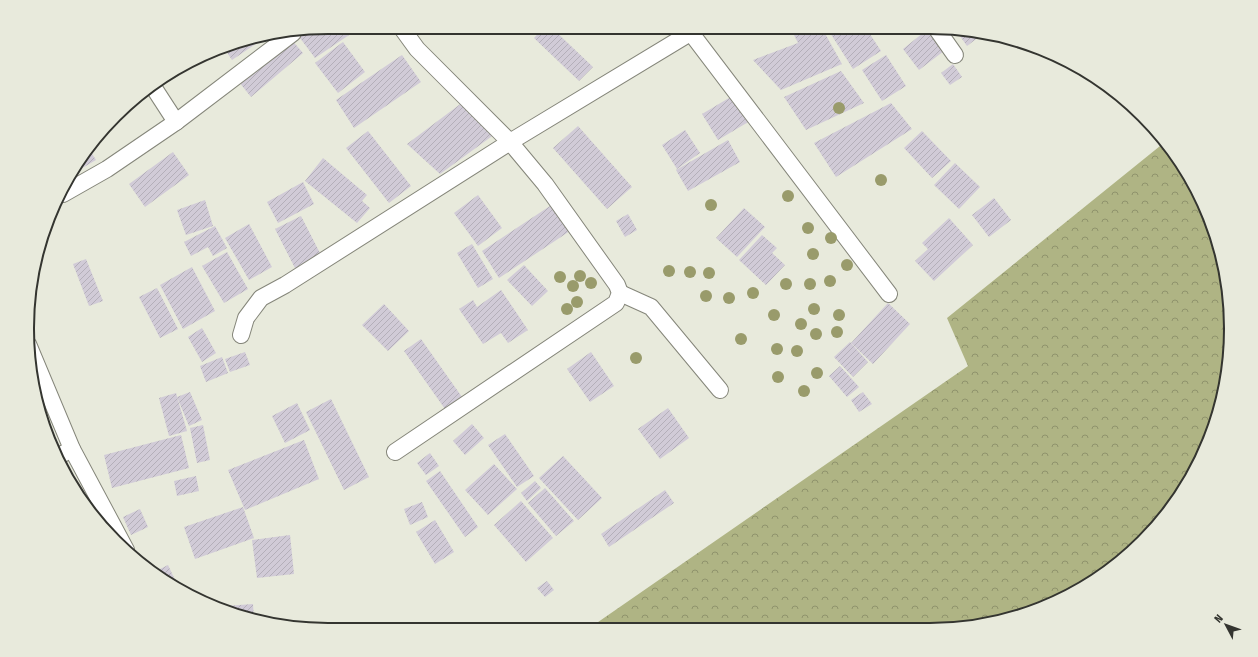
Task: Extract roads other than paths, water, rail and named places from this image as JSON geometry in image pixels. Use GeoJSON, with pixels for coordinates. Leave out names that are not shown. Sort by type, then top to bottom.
{"type":"FeatureCollection","features":[{"type":"Feature","properties":{"kind":"street"},"geometry":{"type":"LineString","coordinates":[[395,452],[616,303],[620,293],[617,285],[545,184],[510,142],[417,49],[406,34]]}},
{"type":"Feature","properties":{"kind":"street"},"geometry":{"type":"LineString","coordinates":[[241,335],[246,318],[261,298],[285,285],[510,142],[689,34]]}},
{"type":"Feature","properties":{"kind":"street"},"geometry":{"type":"LineString","coordinates":[[699,34],[889,294]]}},
{"type":"Feature","properties":{"kind":"street"},"geometry":{"type":"LineString","coordinates":[[940,35],[955,56]]}},
{"type":"Feature","properties":{"kind":"street"},"geometry":{"type":"LineString","coordinates":[[67,191],[107,169],[176,122],[287,37]]}},
{"type":"Feature","properties":{"kind":"street"},"geometry":{"type":"LineString","coordinates":[[155,91],[176,122]]}},
{"type":"Feature","properties":{"kind":"street"},"geometry":{"type":"LineString","coordinates":[[620,293],[651,307],[720,390]]}},
{"type":"Feature","properties":{"kind":"street"},"geometry":{"type":"LineString","coordinates":[[37,365],[72,449],[118,535]]}},
{"type":"Feature","properties":{"kind":"street"},"geometry":{"type":"LineString","coordinates":[[62,454],[72,449]]}}]}
